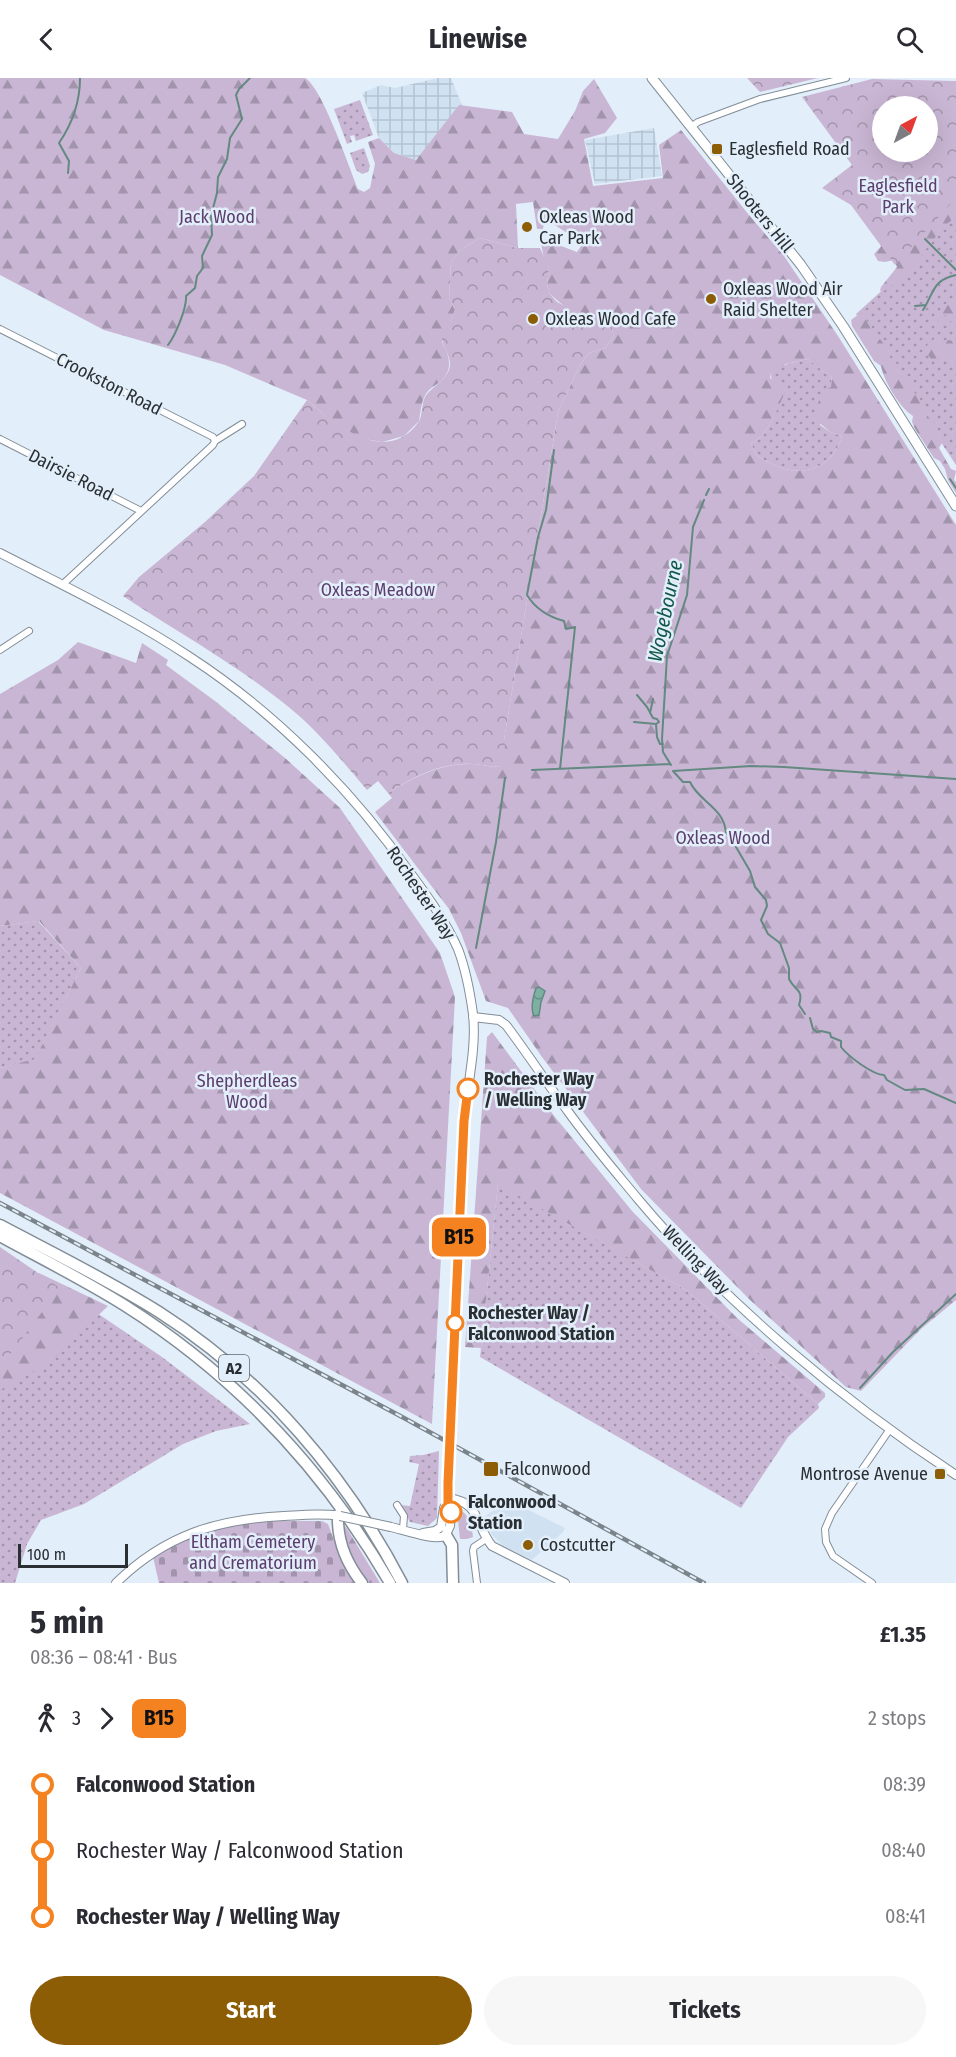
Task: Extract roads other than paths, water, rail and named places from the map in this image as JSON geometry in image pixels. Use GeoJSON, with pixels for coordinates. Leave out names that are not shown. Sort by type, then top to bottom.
{"type":"FeatureCollection","features":[{"type":"Feature","properties":{"kind":"highway","name":"A2"},"geometry":{"type":"LineString","coordinates":[[0,1225],[160,1313],[210,1348],[248,1381],[282,1413],[329,1468],[369,1525],[402,1583]]}},
{"type":"Feature","properties":{"kind":"highway","name":"A2"},"geometry":{"type":"LineString","coordinates":[[0,1236],[124,1305],[196,1355],[236,1390],[312,1469],[358,1531],[390,1583]]}},
{"type":"Feature","properties":{"kind":"highway"},"geometry":{"type":"LineString","coordinates":[[339,1516],[338,1528],[341,1544],[362,1583]]}},
{"type":"Feature","properties":{"kind":"highway"},"geometry":{"type":"LineString","coordinates":[[449,1540],[453,1583]]}},
{"type":"Feature","properties":{"kind":"main road","name":"Shooters Hill"},"geometry":{"type":"LineString","coordinates":[[652,78],[812,280],[956,506]]}},
{"type":"Feature","properties":{"kind":"street"},"geometry":{"type":"LineString","coordinates":[[691,127],[698,122],[745,104],[846,78]]}},
{"type":"Feature","properties":{"kind":"street","name":"Crookston Road"},"geometry":{"type":"LineString","coordinates":[[0,329],[213,437],[216,441]]}},
{"type":"Feature","properties":{"kind":"street"},"geometry":{"type":"LineString","coordinates":[[62,585],[216,441],[242,424]]}},
{"type":"Feature","properties":{"kind":"street","name":"Dairsie Road"},"geometry":{"type":"LineString","coordinates":[[0,439],[141,511]]}},
{"type":"Feature","properties":{"kind":"street","name":"Rochester Way"},"geometry":{"type":"LineString","coordinates":[[0,553],[152,632],[194,659],[281,727],[350,796],[403,862],[441,918],[457,948],[464,968],[473,1017],[473,1038],[464,1121],[448,1479],[448,1500],[451,1512],[449,1540]]}},
{"type":"Feature","properties":{"kind":"street"},"geometry":{"type":"LineString","coordinates":[[0,650],[29,632]]}},
{"type":"Feature","properties":{"kind":"street","name":"Welling Way"},"geometry":{"type":"LineString","coordinates":[[473,1017],[496,1019],[507,1025],[569,1113],[639,1200],[684,1251],[743,1308],[813,1369],[890,1429],[956,1475]]}},
{"type":"Feature","properties":{"kind":"street"},"geometry":{"type":"LineString","coordinates":[[872,1583],[833,1556],[826,1542],[825,1529],[832,1513],[890,1429]]}},
{"type":"Feature","properties":{"kind":"street"},"geometry":{"type":"LineString","coordinates":[[419,1533],[432,1532],[440,1528],[448,1500],[459,1499],[471,1506],[486,1539],[492,1546],[565,1583]]}},
{"type":"Feature","properties":{"kind":"street"},"geometry":{"type":"LineString","coordinates":[[397,1506],[404,1516],[403,1529]]}},
{"type":"Feature","properties":{"kind":"street"},"geometry":{"type":"LineString","coordinates":[[116,1583],[155,1552],[182,1536],[206,1527],[255,1517],[318,1514],[339,1516],[403,1529],[434,1539],[449,1540]]}},
{"type":"Feature","properties":{"kind":"street"},"geometry":{"type":"LineString","coordinates":[[477,1583],[473,1551],[474,1547],[486,1539]]}},
{"type":"Feature","properties":{"kind":"water"},"geometry":{"type":"Polygon","coordinates":[[[539,987],[545,991],[539,1015],[534,1016],[533,999],[536,988],[539,987]]]}},
{"type":"Feature","properties":{"kind":"waterway"},"geometry":{"type":"LineString","coordinates":[[68,173],[69,161],[59,143],[74,112],[79,96],[80,78]]}},
{"type":"Feature","properties":{"kind":"waterway"},"geometry":{"type":"LineString","coordinates":[[168,345],[180,322],[186,296],[195,288],[197,276],[203,268],[202,256],[212,235],[211,216],[217,193],[218,177],[227,159],[230,138],[242,119],[236,95],[250,78]]}},
{"type":"Feature","properties":{"kind":"waterway"},"geometry":{"type":"LineString","coordinates":[[925,239],[944,258]]}},
{"type":"Feature","properties":{"kind":"waterway"},"geometry":{"type":"LineString","coordinates":[[945,259],[956,270]]}},
{"type":"Feature","properties":{"kind":"waterway"},"geometry":{"type":"LineString","coordinates":[[923,310],[938,284],[956,275]]}},
{"type":"Feature","properties":{"kind":"waterway"},"geometry":{"type":"LineString","coordinates":[[915,306],[926,305]]}},
{"type":"Feature","properties":{"kind":"waterway"},"geometry":{"type":"LineString","coordinates":[[554,450],[546,510],[538,537],[527,595],[543,611],[564,621],[566,629],[575,627],[560,769]]}},
{"type":"Feature","properties":{"kind":"waterway"},"geometry":{"type":"LineString","coordinates":[[950,479],[956,488]]}},
{"type":"Feature","properties":{"kind":"waterway","name":"Wogebourne"},"geometry":{"type":"LineString","coordinates":[[706,495],[709,489]]}},
{"type":"Feature","properties":{"kind":"waterway","name":"Wogebourne"},"geometry":{"type":"LineString","coordinates":[[671,765],[663,752],[662,739],[667,656],[687,595],[693,527],[704,500]]}},
{"type":"Feature","properties":{"kind":"waterway"},"geometry":{"type":"LineString","coordinates":[[637,695],[653,718],[659,722],[656,724],[657,737],[660,744],[663,744]]}},
{"type":"Feature","properties":{"kind":"waterway"},"geometry":{"type":"LineString","coordinates":[[650,713],[653,699]]}},
{"type":"Feature","properties":{"kind":"waterway"},"geometry":{"type":"LineString","coordinates":[[634,722],[656,724]]}},
{"type":"Feature","properties":{"kind":"waterway"},"geometry":{"type":"LineString","coordinates":[[532,770],[670,764]]}},
{"type":"Feature","properties":{"kind":"waterway"},"geometry":{"type":"LineString","coordinates":[[673,771],[751,766],[956,779]]}},
{"type":"Feature","properties":{"kind":"waterway","name":"Wogebourne"},"geometry":{"type":"LineString","coordinates":[[673,771],[683,782],[690,782],[699,795],[721,817],[726,833],[734,839],[750,871],[755,887],[766,900],[767,906],[761,920],[768,934],[780,943],[789,968],[789,979],[800,993],[799,1005],[805,1014]]}},
{"type":"Feature","properties":{"kind":"waterway"},"geometry":{"type":"LineString","coordinates":[[476,948],[496,842],[505,778]]}},
{"type":"Feature","properties":{"kind":"waterway","name":"Wogebourne"},"geometry":{"type":"LineString","coordinates":[[810,1018],[813,1029],[817,1032],[830,1033],[831,1037],[841,1041],[841,1047],[845,1051],[868,1069],[884,1075],[887,1080],[905,1090],[924,1089],[956,1103]]}},
{"type":"Feature","properties":{"kind":"waterway"},"geometry":{"type":"LineString","coordinates":[[860,1388],[893,1352],[956,1294]]}},
{"type":"Feature","properties":{"kind":"railway"},"geometry":{"type":"LineString","coordinates":[[0,1203],[404,1418],[704,1583]]}},
{"type":"Feature","properties":{"kind":"place","name":"Eaglesfield Road"},"geometry":{"type":"Point","coordinates":[717,149]}},
{"type":"Feature","properties":{"kind":"place","name":"Oxleas Wood Car Park"},"geometry":{"type":"Point","coordinates":[527,227]}},
{"type":"Feature","properties":{"kind":"place","name":"Oxleas Wood Air Raid Shelter"},"geometry":{"type":"Point","coordinates":[711,299]}},
{"type":"Feature","properties":{"kind":"place","name":"Oxleas Wood Cafe"},"geometry":{"type":"Point","coordinates":[533,319]}},
{"type":"Feature","properties":{"kind":"place","name":"Rochester Way / Welling Way"},"geometry":{"type":"Point","coordinates":[468,1089]}},
{"type":"Feature","properties":{"kind":"place","name":"Rochester Way / Falconwood Station"},"geometry":{"type":"Point","coordinates":[455,1323]}},
{"type":"Feature","properties":{"kind":"place","name":"Falconwood"},"geometry":{"type":"Point","coordinates":[491,1469]}},
{"type":"Feature","properties":{"kind":"place","name":"Montrose Avenue"},"geometry":{"type":"Point","coordinates":[940,1474]}},
{"type":"Feature","properties":{"kind":"place","name":"Falconwood Station"},"geometry":{"type":"Point","coordinates":[451,1512]}},
{"type":"Feature","properties":{"kind":"place","name":"Costcutter"},"geometry":{"type":"Point","coordinates":[528,1545]}},
{"type":"Feature","properties":{"kind":"park label","name":"Eaglesfield Park"},"geometry":{"type":"Point","coordinates":[898,196]}},
{"type":"Feature","properties":{"kind":"park label","name":"Jack Wood"},"geometry":{"type":"Point","coordinates":[217,217]}},
{"type":"Feature","properties":{"kind":"park label","name":"Oxleas Meadow"},"geometry":{"type":"Point","coordinates":[378,590]}},
{"type":"Feature","properties":{"kind":"park label","name":"Oxleas Wood"},"geometry":{"type":"Point","coordinates":[723,838]}},
{"type":"Feature","properties":{"kind":"park label","name":"Shepherdleas Wood"},"geometry":{"type":"Point","coordinates":[247,1091]}},
{"type":"Feature","properties":{"kind":"park label","name":"Eltham Cemetery and Crematorium"},"geometry":{"type":"Point","coordinates":[253,1552]}}]}
